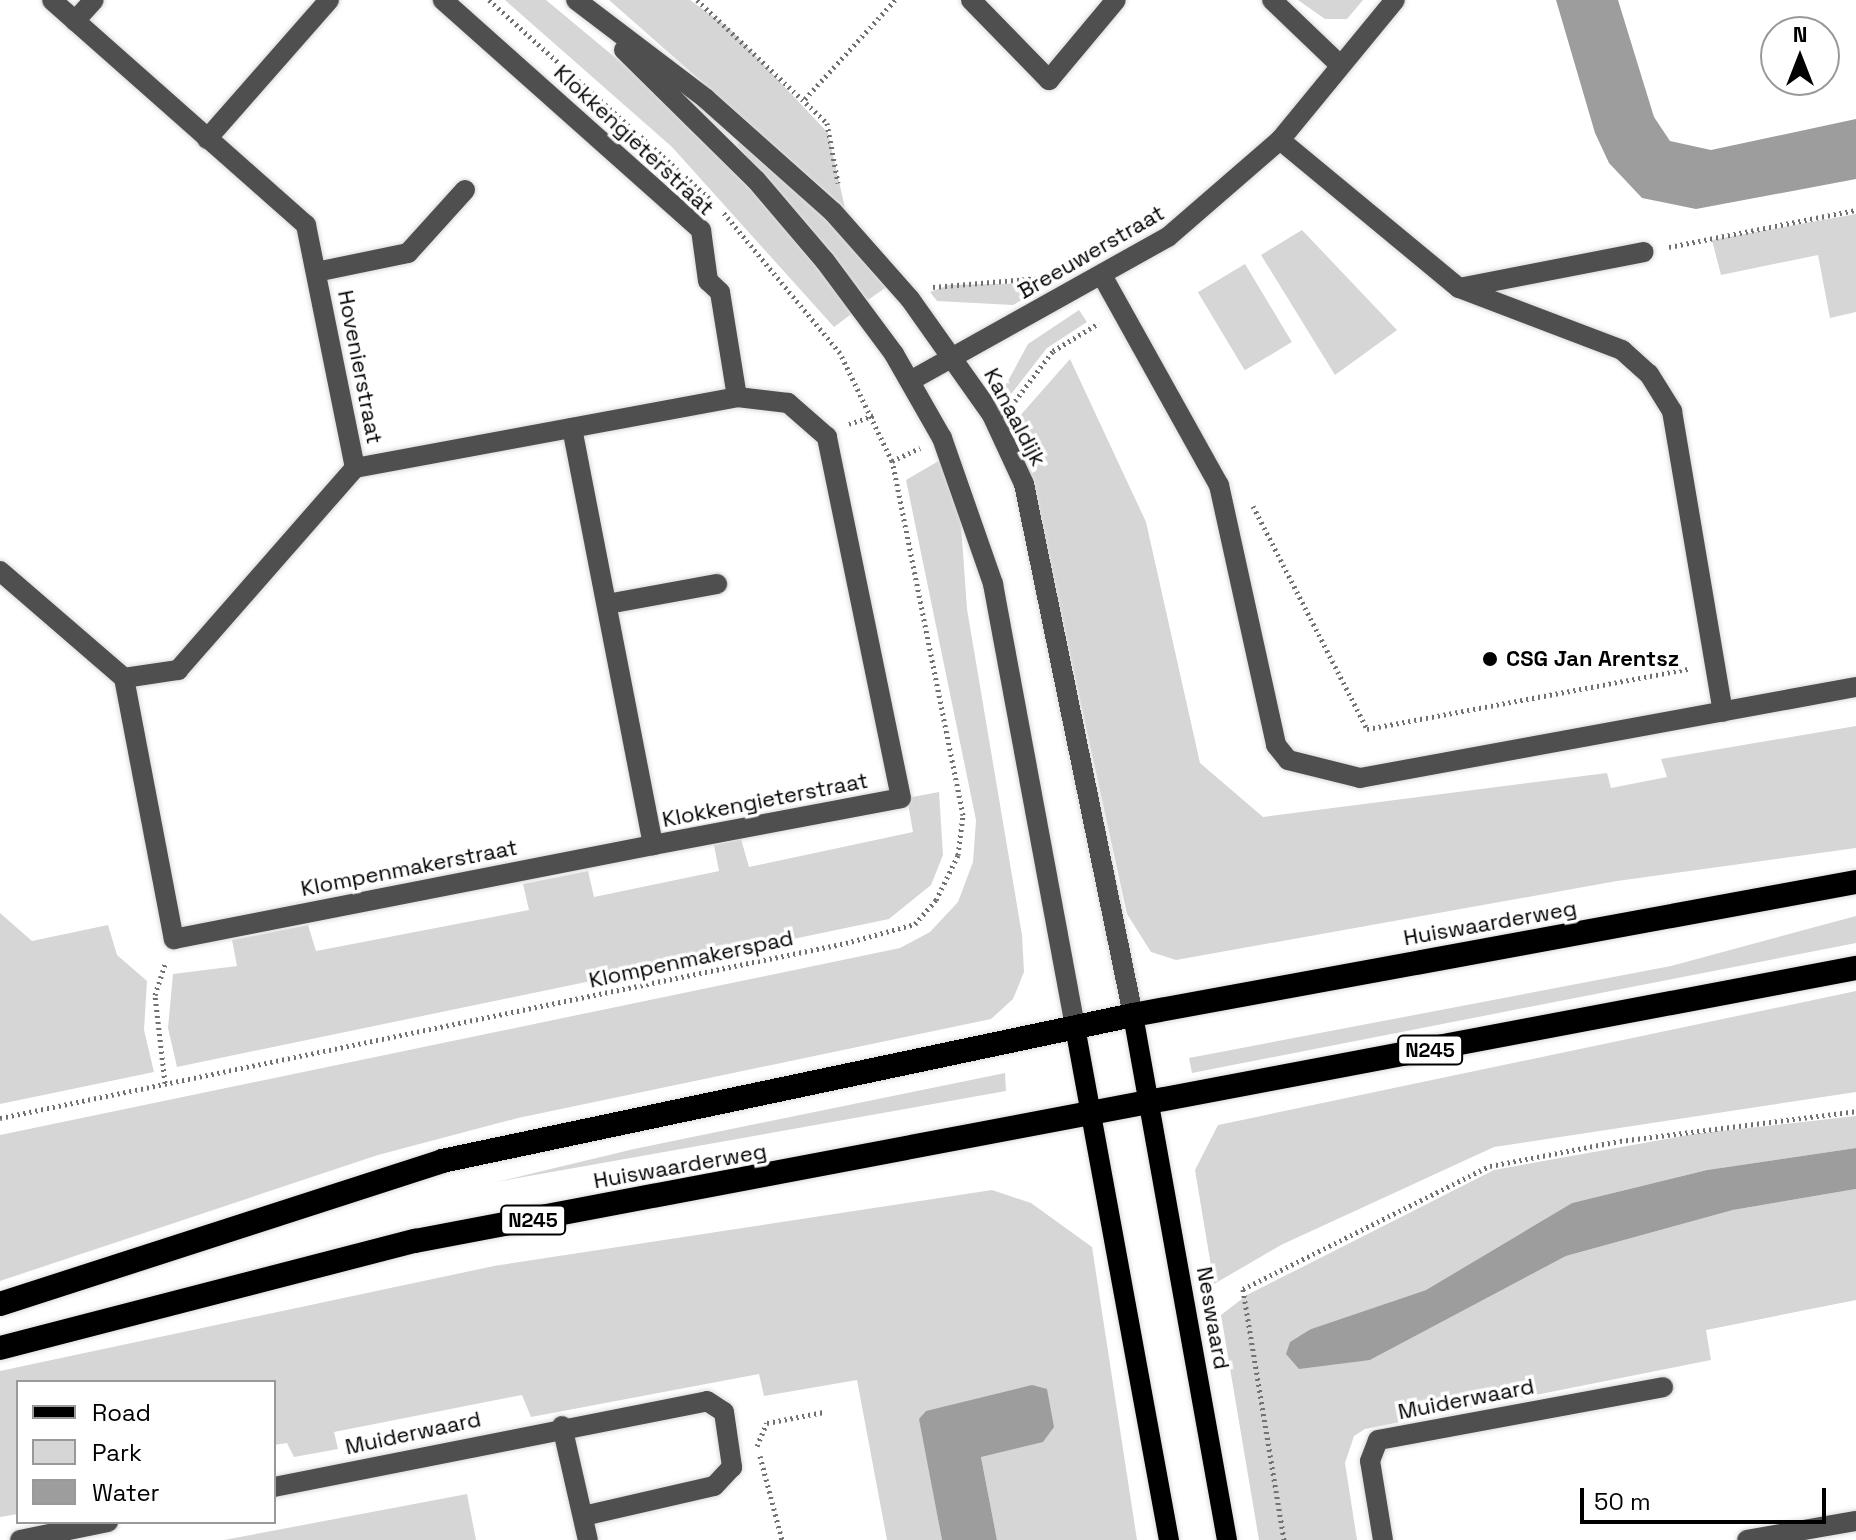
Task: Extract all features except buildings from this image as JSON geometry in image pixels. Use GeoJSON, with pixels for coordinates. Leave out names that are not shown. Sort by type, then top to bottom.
{"type":"FeatureCollection","features":[{"type":"Feature","properties":{"kind":"highway","name":"Huiswaarderweg"},"geometry":{"type":"LineString","coordinates":[[0,1304],[442,1161],[1133,1015],[1856,882]]}},
{"type":"Feature","properties":{"kind":"highway","name":"Huiswaarderweg"},"geometry":{"type":"LineString","coordinates":[[0,1348],[415,1241],[1092,1117],[1856,968]]}},
{"type":"Feature","properties":{"kind":"main road"},"geometry":{"type":"LineString","coordinates":[[1133,1015],[1150,1105]]}},
{"type":"Feature","properties":{"kind":"main road"},"geometry":{"type":"LineString","coordinates":[[1075,1027],[1169,1540]]}},
{"type":"Feature","properties":{"kind":"main road","name":"Neswaard"},"geometry":{"type":"LineString","coordinates":[[1150,1105],[1227,1540]]}},
{"type":"Feature","properties":{"kind":"street","name":"Hovenierstraat"},"geometry":{"type":"LineString","coordinates":[[52,0],[306,225],[355,468],[178,670],[124,678]]}},
{"type":"Feature","properties":{"kind":"street"},"geometry":{"type":"LineString","coordinates":[[75,21],[94,0]]}},
{"type":"Feature","properties":{"kind":"street"},"geometry":{"type":"LineString","coordinates":[[207,139],[329,0]]}},
{"type":"Feature","properties":{"kind":"street","name":"Klokkengieterstraat"},"geometry":{"type":"LineString","coordinates":[[443,0],[701,230],[708,281],[720,292],[737,397]]}},
{"type":"Feature","properties":{"kind":"street","name":"Kanaaldijk"},"geometry":{"type":"LineString","coordinates":[[574,0],[783,164],[910,299],[992,415],[1024,484],[1133,1015]]}},
{"type":"Feature","properties":{"kind":"street","name":"Kanaaldijk"},"geometry":{"type":"LineString","coordinates":[[574,0],[756,180],[874,328],[910,381],[942,438],[993,584],[1075,1027]]}},
{"type":"Feature","properties":{"kind":"street"},"geometry":{"type":"LineString","coordinates":[[971,0],[1049,80],[1116,0]]}},
{"type":"Feature","properties":{"kind":"street"},"geometry":{"type":"LineString","coordinates":[[1272,0],[1339,64]]}},
{"type":"Feature","properties":{"kind":"street","name":"Breeuwerstraat"},"geometry":{"type":"LineString","coordinates":[[910,381],[1103,277],[1168,237],[1280,140],[1339,64],[1395,0]]}},
{"type":"Feature","properties":{"kind":"street"},"geometry":{"type":"LineString","coordinates":[[1280,140],[1459,288],[1622,350],[1649,374],[1672,411],[1723,712]]}},
{"type":"Feature","properties":{"kind":"street"},"geometry":{"type":"LineString","coordinates":[[316,272],[408,253],[465,190]]}},
{"type":"Feature","properties":{"kind":"street"},"geometry":{"type":"LineString","coordinates":[[1459,288],[1644,252]]}},
{"type":"Feature","properties":{"kind":"street"},"geometry":{"type":"LineString","coordinates":[[1103,277],[1219,485],[1276,745],[1288,760],[1360,778],[1856,687]]}},
{"type":"Feature","properties":{"kind":"street","name":"Klokkengieterstraat"},"geometry":{"type":"LineString","coordinates":[[355,468],[737,397],[788,403],[827,437],[901,798],[653,845],[572,428]]}},
{"type":"Feature","properties":{"kind":"street"},"geometry":{"type":"LineString","coordinates":[[0,571],[124,678],[174,939]]}},
{"type":"Feature","properties":{"kind":"street"},"geometry":{"type":"LineString","coordinates":[[607,604],[717,584]]}},
{"type":"Feature","properties":{"kind":"street","name":"Klompenmakerstraat"},"geometry":{"type":"LineString","coordinates":[[174,939],[653,845]]}},
{"type":"Feature","properties":{"kind":"street","name":"Muiderwaard"},"geometry":{"type":"LineString","coordinates":[[1383,1540],[1370,1461],[1378,1440],[1663,1387]]}},
{"type":"Feature","properties":{"kind":"street","name":"Muiderwaard"},"geometry":{"type":"LineString","coordinates":[[276,1487],[562,1426],[707,1401],[724,1412],[732,1467],[714,1486],[583,1516]]}},
{"type":"Feature","properties":{"kind":"street"},"geometry":{"type":"LineString","coordinates":[[562,1426],[588,1540]]}},
{"type":"Feature","properties":{"kind":"street"},"geometry":{"type":"LineString","coordinates":[[1747,1540],[1856,1521]]}},
{"type":"Feature","properties":{"kind":"street"},"geometry":{"type":"LineString","coordinates":[[20,1540],[60,1536],[101,1524]]}},
{"type":"Feature","properties":{"kind":"path"},"geometry":{"type":"LineString","coordinates":[[697,0],[805,99],[831,130],[842,195]]}},
{"type":"Feature","properties":{"kind":"path"},"geometry":{"type":"LineString","coordinates":[[805,99],[895,0]]}},
{"type":"Feature","properties":{"kind":"path"},"geometry":{"type":"LineString","coordinates":[[1644,252],[1856,210]]}},
{"type":"Feature","properties":{"kind":"path"},"geometry":{"type":"LineString","coordinates":[[910,299],[961,279],[1049,278]]}},
{"type":"Feature","properties":{"kind":"path"},"geometry":{"type":"LineString","coordinates":[[992,415],[1022,397],[1053,351],[1121,309]]}},
{"type":"Feature","properties":{"kind":"path"},"geometry":{"type":"LineString","coordinates":[[840,353],[874,328]]}},
{"type":"Feature","properties":{"kind":"path","name":"Klompenmakerspad"},"geometry":{"type":"LineString","coordinates":[[0,1118],[915,924],[958,855],[963,815],[892,461],[942,438]]}},
{"type":"Feature","properties":{"kind":"path"},"geometry":{"type":"LineString","coordinates":[[1245,490],[1367,729],[1715,665]]}},
{"type":"Feature","properties":{"kind":"path"},"geometry":{"type":"LineString","coordinates":[[165,1083],[155,995],[174,939]]}},
{"type":"Feature","properties":{"kind":"path"},"geometry":{"type":"LineString","coordinates":[[1284,1540],[1243,1289],[1490,1166],[1620,1141],[1856,1111]]}},
{"type":"Feature","properties":{"kind":"path"},"geometry":{"type":"LineString","coordinates":[[782,1540],[757,1445],[767,1423],[824,1412]]}},
{"type":"Feature","properties":{"kind":"green space"},"geometry":{"type":"Polygon","coordinates":[[[505,0],[546,0],[653,89],[798,239],[854,312],[834,327],[672,147],[505,0]]]}},
{"type":"Feature","properties":{"kind":"green space"},"geometry":{"type":"Polygon","coordinates":[[[609,0],[690,0],[730,29],[828,133],[845,208],[609,0]]]}},
{"type":"Feature","properties":{"kind":"green space"},"geometry":{"type":"Polygon","coordinates":[[[1298,0],[1363,0],[1347,19],[1325,19],[1298,0]]]}},
{"type":"Feature","properties":{"kind":"green space"},"geometry":{"type":"Polygon","coordinates":[[[742,140],[800,189],[888,286],[868,300],[737,145],[742,140]]]}},
{"type":"Feature","properties":{"kind":"green space"},"geometry":{"type":"Polygon","coordinates":[[[1856,214],[1856,312],[1830,318],[1818,255],[1721,275],[1712,240],[1856,214]]]}},
{"type":"Feature","properties":{"kind":"green space"},"geometry":{"type":"Polygon","coordinates":[[[1302,230],[1397,330],[1335,375],[1261,255],[1302,230]]]}},
{"type":"Feature","properties":{"kind":"green space"},"geometry":{"type":"Polygon","coordinates":[[[1245,264],[1292,342],[1245,370],[1198,292],[1245,264]]]}},
{"type":"Feature","properties":{"kind":"green space"},"geometry":{"type":"Polygon","coordinates":[[[949,285],[1048,285],[1013,305],[937,301],[930,292],[949,285]]]}},
{"type":"Feature","properties":{"kind":"green space"},"geometry":{"type":"Polygon","coordinates":[[[1079,310],[1087,322],[1047,348],[1008,398],[1003,390],[1028,344],[1079,310]]]}},
{"type":"Feature","properties":{"kind":"green space"},"geometry":{"type":"Polygon","coordinates":[[[1070,359],[1146,522],[1200,763],[1263,817],[1607,773],[1611,788],[1667,777],[1661,759],[1856,726],[1856,848],[1617,881],[1176,960],[1151,952],[1127,914],[1038,508],[1011,426],[1070,359]]]}},
{"type":"Feature","properties":{"kind":"green space"},"geometry":{"type":"Polygon","coordinates":[[[942,459],[961,524],[967,609],[1022,935],[1024,972],[1013,999],[991,1019],[518,1118],[378,1155],[0,1281],[0,1135],[900,948],[930,932],[958,902],[973,862],[976,820],[906,480],[942,459]]]}},
{"type":"Feature","properties":{"kind":"green space"},"geometry":{"type":"Polygon","coordinates":[[[939,792],[943,855],[931,885],[889,919],[177,1067],[168,1028],[173,974],[237,966],[232,940],[308,925],[316,951],[529,910],[523,884],[588,871],[594,897],[719,871],[714,845],[741,839],[749,867],[913,832],[907,798],[939,792]]]}},
{"type":"Feature","properties":{"kind":"green space"},"geometry":{"type":"Polygon","coordinates":[[[0,913],[32,941],[108,925],[117,955],[147,981],[144,1030],[154,1072],[0,1104],[0,913]]]}},
{"type":"Feature","properties":{"kind":"green space"},"geometry":{"type":"Polygon","coordinates":[[[1856,916],[1856,943],[1192,1073],[1189,1058],[1671,966],[1856,916]]]}},
{"type":"Feature","properties":{"kind":"green space"},"geometry":{"type":"Polygon","coordinates":[[[1856,991],[1856,1092],[1494,1147],[1281,1245],[1214,1284],[1195,1170],[1218,1125],[1856,991]]]}},
{"type":"Feature","properties":{"kind":"green space"},"geometry":{"type":"Polygon","coordinates":[[[1005,1073],[1006,1091],[496,1182],[634,1149],[1005,1073]]]}},
{"type":"Feature","properties":{"kind":"green space"},"geometry":{"type":"Polygon","coordinates":[[[1856,1116],[1856,1148],[1707,1170],[1572,1203],[1426,1290],[1311,1329],[1370,1360],[1566,1256],[1733,1210],[1856,1189],[1856,1300],[1706,1330],[1711,1360],[1365,1429],[1354,1436],[1345,1463],[1357,1540],[1259,1540],[1221,1315],[1247,1295],[1494,1170],[1694,1134],[1856,1116]]]}},
{"type":"Feature","properties":{"kind":"green space"},"geometry":{"type":"Polygon","coordinates":[[[992,1190],[1031,1203],[1092,1247],[1137,1540],[997,1540],[981,1457],[920,1419],[942,1540],[887,1540],[857,1380],[764,1396],[759,1374],[531,1417],[522,1395],[334,1432],[338,1449],[294,1457],[287,1443],[276,1445],[276,1380],[16,1380],[16,1514],[0,1517],[0,1371],[494,1266],[992,1190]]]}},
{"type":"Feature","properties":{"kind":"green space"},"geometry":{"type":"Polygon","coordinates":[[[467,1494],[476,1540],[224,1540],[467,1494]]]}},
{"type":"Feature","properties":{"kind":"water"},"geometry":{"type":"Polygon","coordinates":[[[1556,0],[1618,0],[1654,117],[1670,141],[1711,150],[1856,119],[1856,179],[1696,209],[1642,198],[1609,163],[1595,133],[1556,0]]]}},
{"type":"Feature","properties":{"kind":"water"},"geometry":{"type":"Polygon","coordinates":[[[1856,1148],[1856,1189],[1733,1210],[1566,1256],[1370,1360],[1299,1369],[1286,1354],[1290,1342],[1311,1329],[1426,1290],[1572,1203],[1707,1170],[1856,1148]]]}},
{"type":"Feature","properties":{"kind":"water"},"geometry":{"type":"Polygon","coordinates":[[[1032,1385],[1047,1389],[1054,1427],[1043,1442],[981,1457],[997,1540],[942,1540],[919,1419],[926,1411],[1032,1385]]]}},
{"type":"Feature","properties":{"kind":"place","name":"CSG Jan Arentsz"},"geometry":{"type":"Point","coordinates":[1490,659]}}]}
